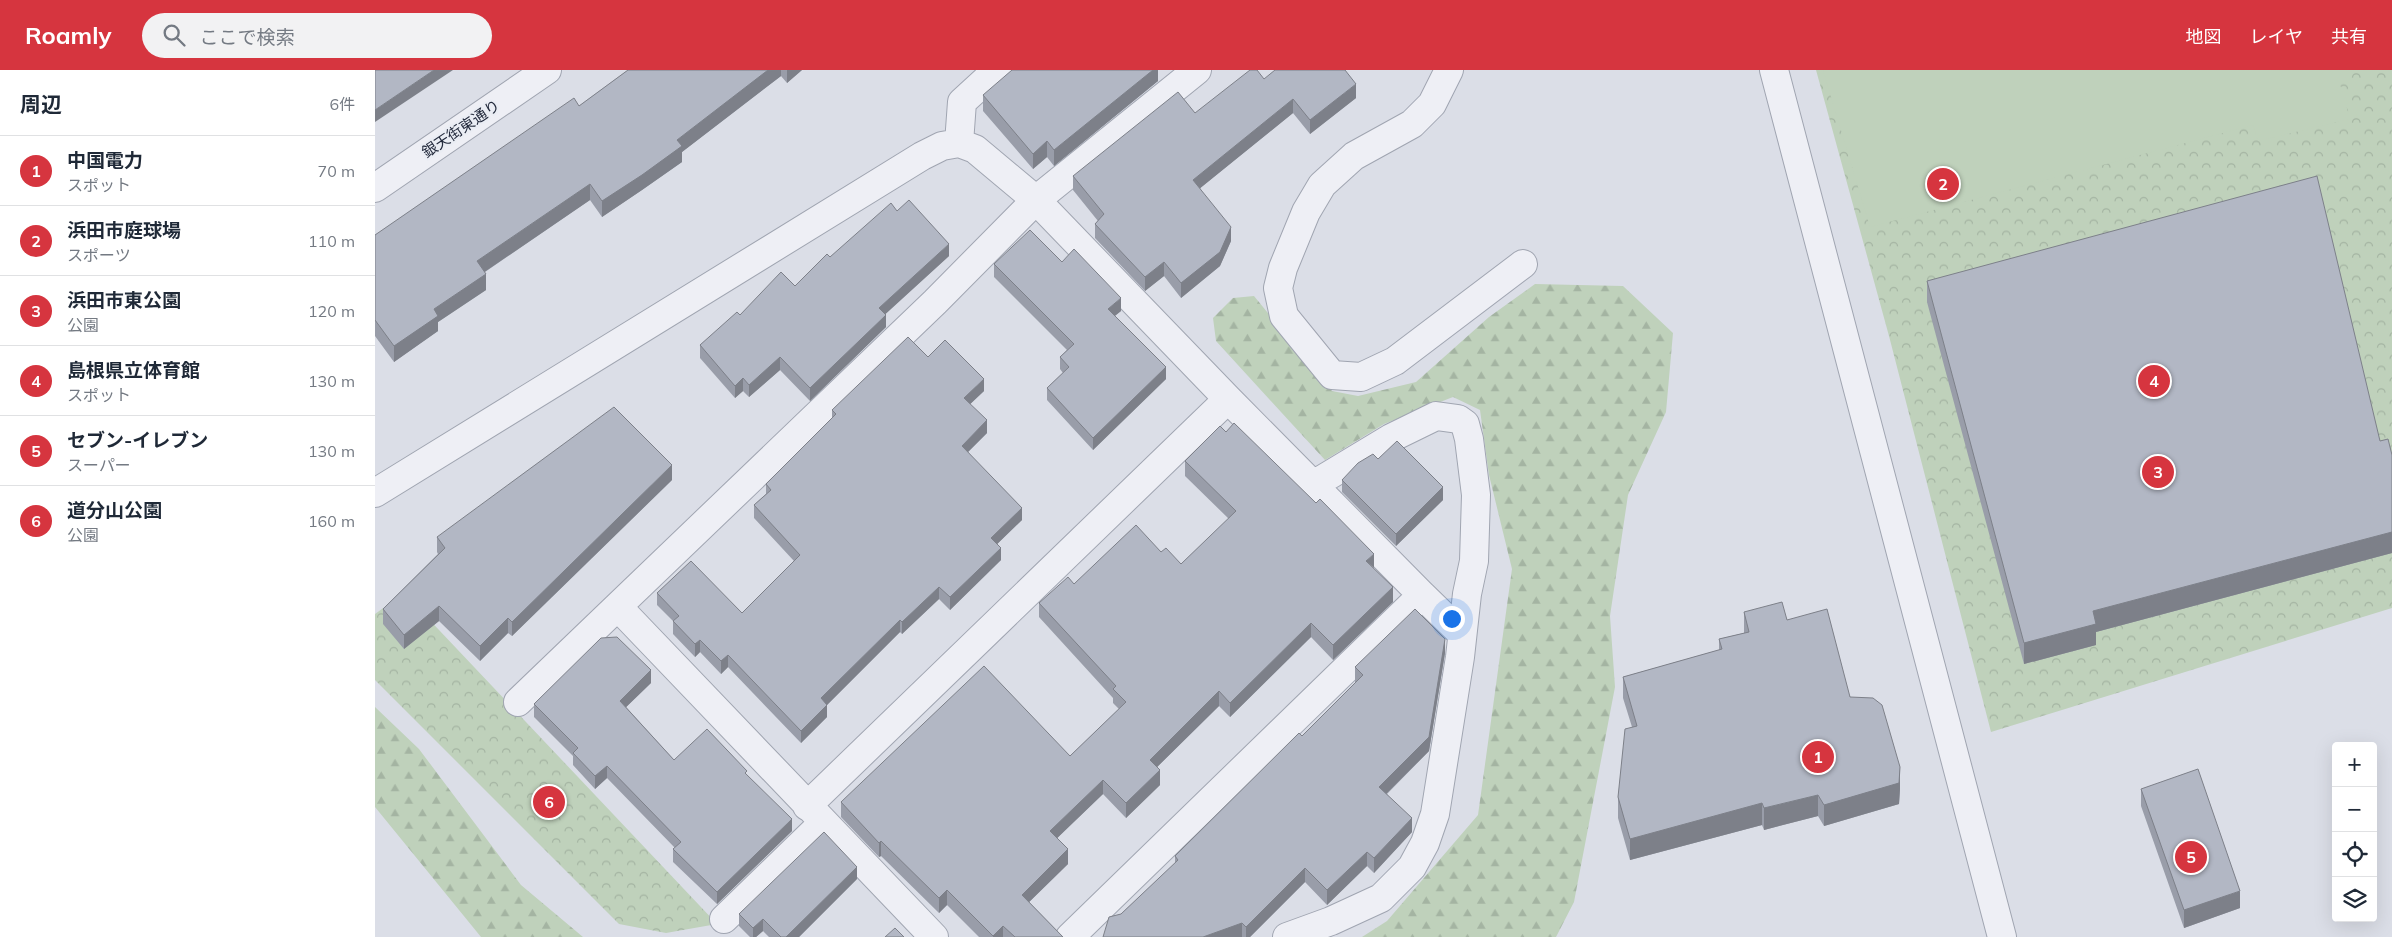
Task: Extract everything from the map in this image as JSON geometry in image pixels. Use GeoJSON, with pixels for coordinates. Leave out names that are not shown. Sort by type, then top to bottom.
{"type":"FeatureCollection","features":[{"type":"Feature","properties":{"kind":"street","name":"銀天街東通り"},"geometry":{"type":"LineString","coordinates":[[375,188],[547,70]]}},
{"type":"Feature","properties":{"kind":"street"},"geometry":{"type":"LineString","coordinates":[[959,143],[962,102],[997,70]]}},
{"type":"Feature","properties":{"kind":"street"},"geometry":{"type":"LineString","coordinates":[[518,702],[935,302],[1036,200],[1197,70]]}},
{"type":"Feature","properties":{"kind":"street"},"geometry":{"type":"LineString","coordinates":[[1449,70],[1432,104],[1412,124],[1354,156],[1322,184],[1306,212],[1283,268],[1279,288],[1284,316],[1332,375],[1361,377],[1395,361],[1523,264]]}},
{"type":"Feature","properties":{"kind":"street"},"geometry":{"type":"LineString","coordinates":[[1774,70],[2002,937]]}},
{"type":"Feature","properties":{"kind":"street"},"geometry":{"type":"LineString","coordinates":[[375,493],[922,156],[942,146],[959,143],[975,149],[1036,200],[1228,399],[1463,634]]}},
{"type":"Feature","properties":{"kind":"street"},"geometry":{"type":"LineString","coordinates":[[724,918],[815,815],[1228,399]]}},
{"type":"Feature","properties":{"kind":"street"},"geometry":{"type":"LineString","coordinates":[[1287,937],[1331,921],[1381,898],[1413,867],[1425,843],[1435,814],[1463,634],[1467,594],[1474,561],[1477,495],[1469,438],[1465,424],[1458,419],[1436,416],[1391,438],[1313,485]]}},
{"type":"Feature","properties":{"kind":"street"},"geometry":{"type":"LineString","coordinates":[[1070,937],[1422,595]]}},
{"type":"Feature","properties":{"kind":"street"},"geometry":{"type":"LineString","coordinates":[[618,607],[815,815],[934,937]]}},
{"type":"Feature","properties":{"kind":"green space"},"geometry":{"type":"Polygon","coordinates":[[[1816,70],[2392,70],[2392,608],[1991,732],[1889,336],[1816,70]]]}},
{"type":"Feature","properties":{"kind":"green space"},"geometry":{"type":"Polygon","coordinates":[[[1823,70],[2336,70],[2350,119],[2258,141],[2253,125],[1870,227],[1823,70]]]}},
{"type":"Feature","properties":{"kind":"green space"},"geometry":{"type":"Polygon","coordinates":[[[1535,284],[1623,286],[1673,333],[1666,412],[1628,495],[1610,616],[1615,687],[1574,902],[1556,937],[1362,937],[1387,921],[1478,815],[1512,569],[1489,475],[1480,410],[1453,397],[1384,424],[1325,460],[1216,341],[1213,318],[1233,298],[1254,296],[1332,391],[1358,396],[1416,382],[1489,317],[1535,284]]]}},
{"type":"Feature","properties":{"kind":"green space"},"geometry":{"type":"Polygon","coordinates":[[[404,593],[717,924],[666,933],[619,924],[375,680],[375,614],[404,593]]]}},
{"type":"Feature","properties":{"kind":"green space"},"geometry":{"type":"Polygon","coordinates":[[[375,707],[419,749],[521,885],[583,937],[481,937],[375,807],[375,707]]]}},
{"type":"Feature","properties":{"kind":"building"},"geometry":{"type":"Polygon","coordinates":[[[375,70],[434,70],[375,110],[375,70]]]}},
{"type":"Feature","properties":{"kind":"building"},"geometry":{"type":"Polygon","coordinates":[[[628,70],[768,70],[677,140],[682,146],[642,175],[602,201],[590,184],[477,261],[486,274],[434,309],[438,316],[394,346],[375,320],[375,235],[574,98],[579,106],[628,70]]]}},
{"type":"Feature","properties":{"kind":"building"},"geometry":{"type":"Polygon","coordinates":[[[1012,70],[1153,70],[1054,150],[1047,141],[1033,154],[983,95],[1012,70]]]}},
{"type":"Feature","properties":{"kind":"building"},"geometry":{"type":"Polygon","coordinates":[[[1250,70],[1257,70],[1264,79],[1275,70],[1345,70],[1356,84],[1310,120],[1293,99],[1193,180],[1231,227],[1220,252],[1181,283],[1164,262],[1145,277],[1095,224],[1104,214],[1073,176],[1178,92],[1195,113],[1250,70]]]}},
{"type":"Feature","properties":{"kind":"building"},"geometry":{"type":"Polygon","coordinates":[[[2317,176],[2380,441],[2388,439],[2392,455],[2392,532],[2093,611],[2096,624],[2024,643],[1927,281],[2317,176]]]}},
{"type":"Feature","properties":{"kind":"building"},"geometry":{"type":"Polygon","coordinates":[[[909,200],[949,244],[879,308],[886,315],[810,388],[780,357],[749,385],[743,378],[735,386],[700,345],[737,312],[740,315],[781,272],[795,286],[827,254],[830,257],[891,203],[897,211],[909,200]]]}},
{"type":"Feature","properties":{"kind":"building"},"geometry":{"type":"Polygon","coordinates":[[[1030,230],[1062,262],[1074,249],[1121,298],[1108,309],[1166,367],[1093,438],[1047,388],[1069,367],[1060,357],[1074,344],[994,264],[1030,230]]]}},
{"type":"Feature","properties":{"kind":"building"},"geometry":{"type":"Polygon","coordinates":[[[908,337],[928,357],[945,340],[984,379],[964,398],[987,420],[962,446],[1022,508],[991,538],[1001,548],[950,597],[939,587],[902,622],[900,620],[821,698],[827,705],[801,731],[728,655],[721,661],[700,640],[695,644],[673,621],[679,616],[657,593],[691,561],[742,613],[800,555],[754,505],[771,490],[766,484],[836,414],[832,410],[908,337]]]}},
{"type":"Feature","properties":{"kind":"building"},"geometry":{"type":"Polygon","coordinates":[[[614,407],[672,465],[512,622],[508,618],[480,646],[439,606],[404,635],[383,609],[445,548],[437,537],[614,407]]]}},
{"type":"Feature","properties":{"kind":"building"},"geometry":{"type":"Polygon","coordinates":[[[1234,423],[1316,503],[1320,499],[1374,554],[1366,561],[1393,587],[1333,645],[1311,623],[1230,703],[1219,691],[1150,760],[1160,770],[1126,803],[1103,780],[1050,831],[1068,849],[1022,895],[1063,937],[1015,937],[1003,926],[993,936],[947,890],[939,898],[881,841],[879,843],[841,802],[984,666],[1070,756],[1126,702],[1113,689],[1116,686],[1039,603],[1068,577],[1074,584],[1136,525],[1161,552],[1166,548],[1181,564],[1236,511],[1185,461],[1220,426],[1226,432],[1234,423]]]}},
{"type":"Feature","properties":{"kind":"building"},"geometry":{"type":"Polygon","coordinates":[[[1397,441],[1443,487],[1396,534],[1342,480],[1358,463],[1373,454],[1378,459],[1397,441]]]}},
{"type":"Feature","properties":{"kind":"building"},"geometry":{"type":"Polygon","coordinates":[[[1782,602],[1787,620],[1827,609],[1850,697],[1873,698],[1882,705],[1900,767],[1899,783],[1824,805],[1818,795],[1764,808],[1762,803],[1630,839],[1618,797],[1625,729],[1637,726],[1623,677],[1722,649],[1719,639],[1749,632],[1744,612],[1782,602]]]}},
{"type":"Feature","properties":{"kind":"building"},"geometry":{"type":"Polygon","coordinates":[[[1415,609],[1445,639],[1429,737],[1379,787],[1412,818],[1374,858],[1367,852],[1327,890],[1305,868],[1246,927],[1242,923],[1203,937],[1103,937],[1109,917],[1121,914],[1178,860],[1175,856],[1299,733],[1302,736],[1363,675],[1355,667],[1415,609]]]}},
{"type":"Feature","properties":{"kind":"building"},"geometry":{"type":"Polygon","coordinates":[[[617,637],[651,670],[620,701],[674,760],[707,729],[747,771],[745,773],[792,819],[717,892],[673,849],[681,842],[607,766],[595,776],[573,753],[578,748],[534,704],[601,638],[617,637]]]}},
{"type":"Feature","properties":{"kind":"building"},"geometry":{"type":"Polygon","coordinates":[[[2198,769],[2240,891],[2184,910],[2141,789],[2198,769]]]}},
{"type":"Feature","properties":{"kind":"building"},"geometry":{"type":"Polygon","coordinates":[[[824,832],[857,867],[786,937],[781,937],[763,919],[753,928],[739,914],[824,832]]]}},
{"type":"Feature","properties":{"kind":"building"},"geometry":{"type":"Polygon","coordinates":[[[895,928],[904,937],[885,937],[895,928]]]}},
{"type":"Feature","properties":{"kind":"place","name":"浜田市庭球場"},"geometry":{"type":"Point","coordinates":[1943,184]}},
{"type":"Feature","properties":{"kind":"place","name":"島根県立体育館"},"geometry":{"type":"Point","coordinates":[2154,381]}},
{"type":"Feature","properties":{"kind":"place","name":"浜田市東公園"},"geometry":{"type":"Point","coordinates":[2158,472]}},
{"type":"Feature","properties":{"kind":"place","name":"中国電力"},"geometry":{"type":"Point","coordinates":[1818,757]}},
{"type":"Feature","properties":{"kind":"place","name":"道分山公園"},"geometry":{"type":"Point","coordinates":[549,802]}},
{"type":"Feature","properties":{"kind":"place","name":"セブン-イレブン"},"geometry":{"type":"Point","coordinates":[2191,857]}}]}
